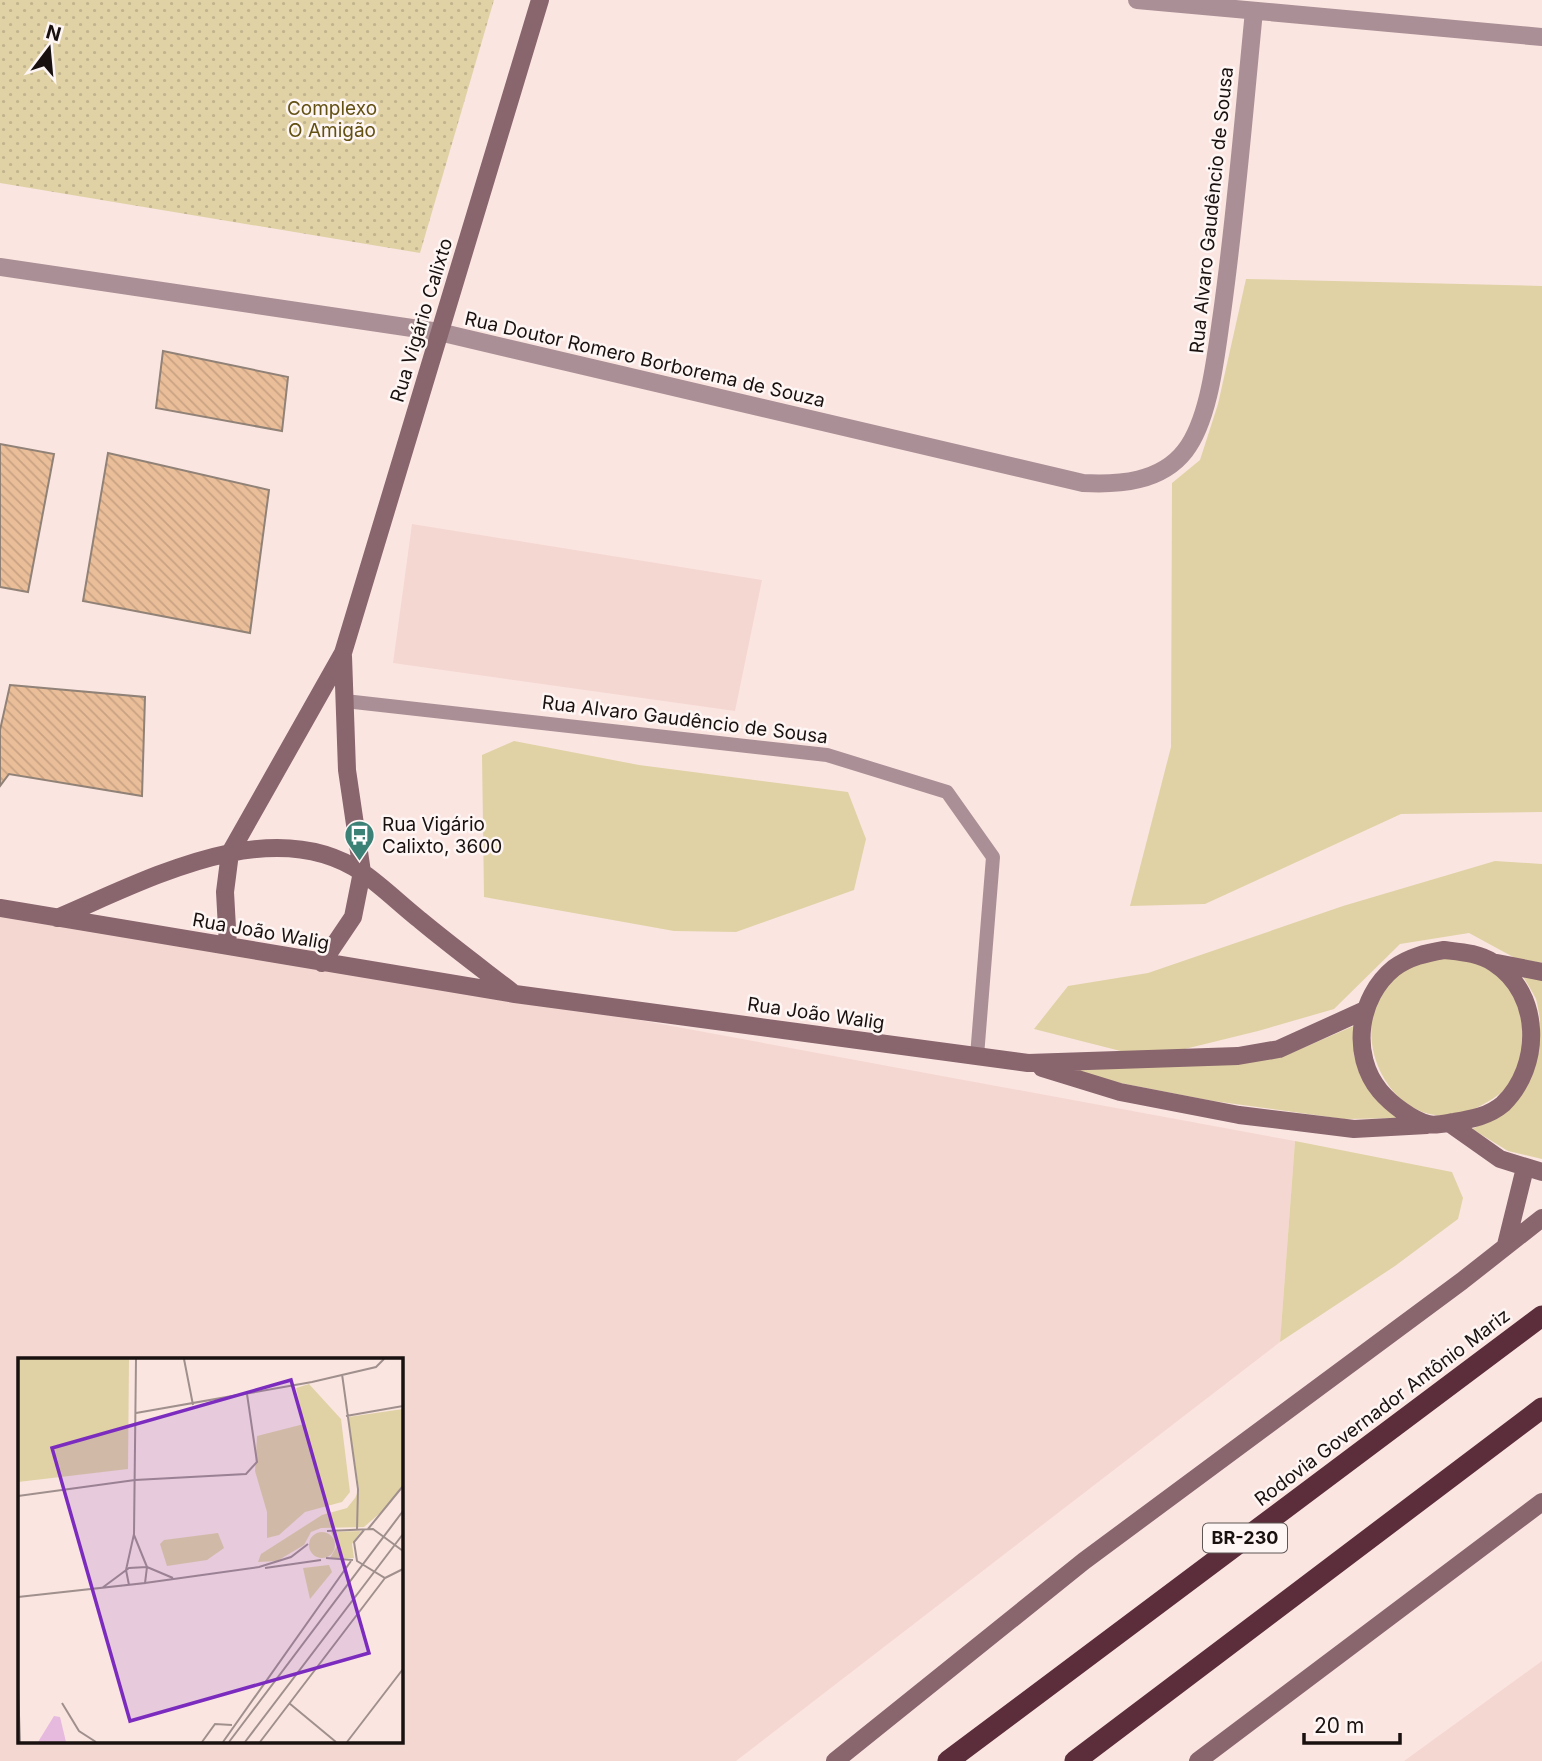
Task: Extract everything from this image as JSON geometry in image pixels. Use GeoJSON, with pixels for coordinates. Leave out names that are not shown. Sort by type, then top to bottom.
{"type":"FeatureCollection","features":[{"type":"Feature","properties":{"kind":"highway","name":"Rodovia Governador Antônio Mariz"},"geometry":{"type":"LineString","coordinates":[[948,1761],[1542,1316]]}},
{"type":"Feature","properties":{"kind":"highway"},"geometry":{"type":"LineString","coordinates":[[1075,1761],[1542,1408]]}},
{"type":"Feature","properties":{"kind":"street","name":"Rua Vigário Calixto"},"geometry":{"type":"LineString","coordinates":[[228,946],[225,892],[230,853],[343,653],[540,0]]}},
{"type":"Feature","properties":{"kind":"street"},"geometry":{"type":"LineString","coordinates":[[1137,0],[1542,37]]}},
{"type":"Feature","properties":{"kind":"street","name":"Rua Alvaro Gaudêncio de Sousa"},"geometry":{"type":"LineString","coordinates":[[1111,485],[1158,473],[1185,452],[1197,432],[1214,371],[1230,255],[1254,11]]}},
{"type":"Feature","properties":{"kind":"street","name":"Rua Doutor Romero Borborema de Souza"},"geometry":{"type":"LineString","coordinates":[[0,267],[439,332],[1083,483],[1111,485]]}},
{"type":"Feature","properties":{"kind":"street","name":"Rua Vigário Calixto"},"geometry":{"type":"LineString","coordinates":[[322,963],[352,917],[362,872],[347,769],[343,653]]}},
{"type":"Feature","properties":{"kind":"street"},"geometry":{"type":"LineString","coordinates":[[57,918],[173,870],[230,853],[275,846],[299,849],[331,858],[362,872],[515,994]]}},
{"type":"Feature","properties":{"kind":"street","name":"Rua João Walig"},"geometry":{"type":"LineString","coordinates":[[0,908],[515,994],[1028,1063]]}},
{"type":"Feature","properties":{"kind":"street"},"geometry":{"type":"LineString","coordinates":[[1430,1125],[1402,1110],[1380,1091],[1366,1066],[1361,1038],[1365,1010],[1376,987],[1395,968],[1417,955],[1444,950],[1470,953],[1494,963],[1542,972]]}},
{"type":"Feature","properties":{"kind":"street"},"geometry":{"type":"LineString","coordinates":[[1028,1063],[1120,1092],[1239,1115],[1354,1129],[1430,1125],[1477,1118],[1502,1105],[1521,1085],[1532,1060],[1535,1032],[1529,1005],[1515,981],[1494,963]]}},
{"type":"Feature","properties":{"kind":"street"},"geometry":{"type":"LineString","coordinates":[[1028,1063],[1238,1056],[1279,1049],[1365,1010]]}},
{"type":"Feature","properties":{"kind":"street"},"geometry":{"type":"LineString","coordinates":[[1449,1123],[1500,1159],[1533,1170],[1506,1245]]}},
{"type":"Feature","properties":{"kind":"street"},"geometry":{"type":"LineString","coordinates":[[835,1761],[1084,1561],[1400,1327],[1542,1218]]}},
{"type":"Feature","properties":{"kind":"street"},"geometry":{"type":"LineString","coordinates":[[1198,1761],[1542,1502]]}},
{"type":"Feature","properties":{"kind":"lane","name":"Rua Alvaro Gaudêncio de Sousa"},"geometry":{"type":"LineString","coordinates":[[345,701],[827,755],[947,792],[993,857],[977,1056]]}},
{"type":"Feature","properties":{"kind":"shaded area"},"geometry":{"type":"Polygon","coordinates":[[[412,524],[762,580],[735,711],[393,663],[412,524]]]}},
{"type":"Feature","properties":{"kind":"shaded area"},"geometry":{"type":"Polygon","coordinates":[[[0,902],[1295,1141],[1280,1342],[736,1761],[0,1761],[0,902]]]}},
{"type":"Feature","properties":{"kind":"shaded area"},"geometry":{"type":"Polygon","coordinates":[[[1542,1661],[1542,1761],[1404,1761],[1542,1661]]]}},
{"type":"Feature","properties":{"kind":"green space","name":"Complexo O Amigão"},"geometry":{"type":"Polygon","coordinates":[[[0,0],[494,0],[420,253],[0,183],[0,0]]]}},
{"type":"Feature","properties":{"kind":"green space"},"geometry":{"type":"Polygon","coordinates":[[[1246,279],[1542,286],[1542,812],[1401,814],[1205,904],[1130,906],[1171,747],[1172,483],[1200,460],[1218,404],[1246,279]]]}},
{"type":"Feature","properties":{"kind":"green space"},"geometry":{"type":"Polygon","coordinates":[[[514,741],[639,765],[848,792],[866,839],[854,890],[736,932],[674,931],[484,897],[482,755],[514,741]]]}},
{"type":"Feature","properties":{"kind":"green space"},"geometry":{"type":"Polygon","coordinates":[[[1495,861],[1542,864],[1542,963],[1515,958],[1469,933],[1400,944],[1334,1009],[1148,1058],[1034,1029],[1068,986],[1148,973],[1343,906],[1495,861]]]}},
{"type":"Feature","properties":{"kind":"green space"},"geometry":{"type":"Polygon","coordinates":[[[1445,955],[1472,961],[1505,983],[1515,995],[1521,1009],[1525,1039],[1522,1056],[1510,1084],[1482,1105],[1451,1115],[1424,1112],[1401,1099],[1384,1078],[1374,1052],[1372,1024],[1379,998],[1397,976],[1414,965],[1445,955]]]}},
{"type":"Feature","properties":{"kind":"green space"},"geometry":{"type":"Polygon","coordinates":[[[1522,975],[1542,978],[1542,1159],[1508,1151],[1472,1129],[1502,1111],[1514,1099],[1524,1086],[1537,1056],[1540,1021],[1538,1007],[1522,975]]]}},
{"type":"Feature","properties":{"kind":"green space"},"geometry":{"type":"Polygon","coordinates":[[[1356,1025],[1353,1051],[1359,1072],[1378,1101],[1405,1118],[1344,1119],[1213,1101],[1115,1082],[1070,1068],[1291,1053],[1356,1025]]]}},
{"type":"Feature","properties":{"kind":"green space"},"geometry":{"type":"Polygon","coordinates":[[[1295,1141],[1452,1172],[1463,1198],[1458,1219],[1395,1266],[1280,1342],[1295,1141]]]}},
{"type":"Feature","properties":{"kind":"building"},"geometry":{"type":"Polygon","coordinates":[[[163,351],[288,377],[282,431],[156,408],[163,351]]]}},
{"type":"Feature","properties":{"kind":"building"},"geometry":{"type":"Polygon","coordinates":[[[0,444],[54,454],[28,592],[0,587],[0,444]]]}},
{"type":"Feature","properties":{"kind":"building"},"geometry":{"type":"Polygon","coordinates":[[[108,453],[269,490],[250,633],[83,601],[108,453]]]}},
{"type":"Feature","properties":{"kind":"building"},"geometry":{"type":"Polygon","coordinates":[[[10,685],[145,697],[142,796],[9,774],[0,786],[0,730],[10,685]]]}},
{"type":"Feature","properties":{"kind":"place","name":"Rua Vigário Calixto, 3600"},"geometry":{"type":"Point","coordinates":[359,862]}}]}
